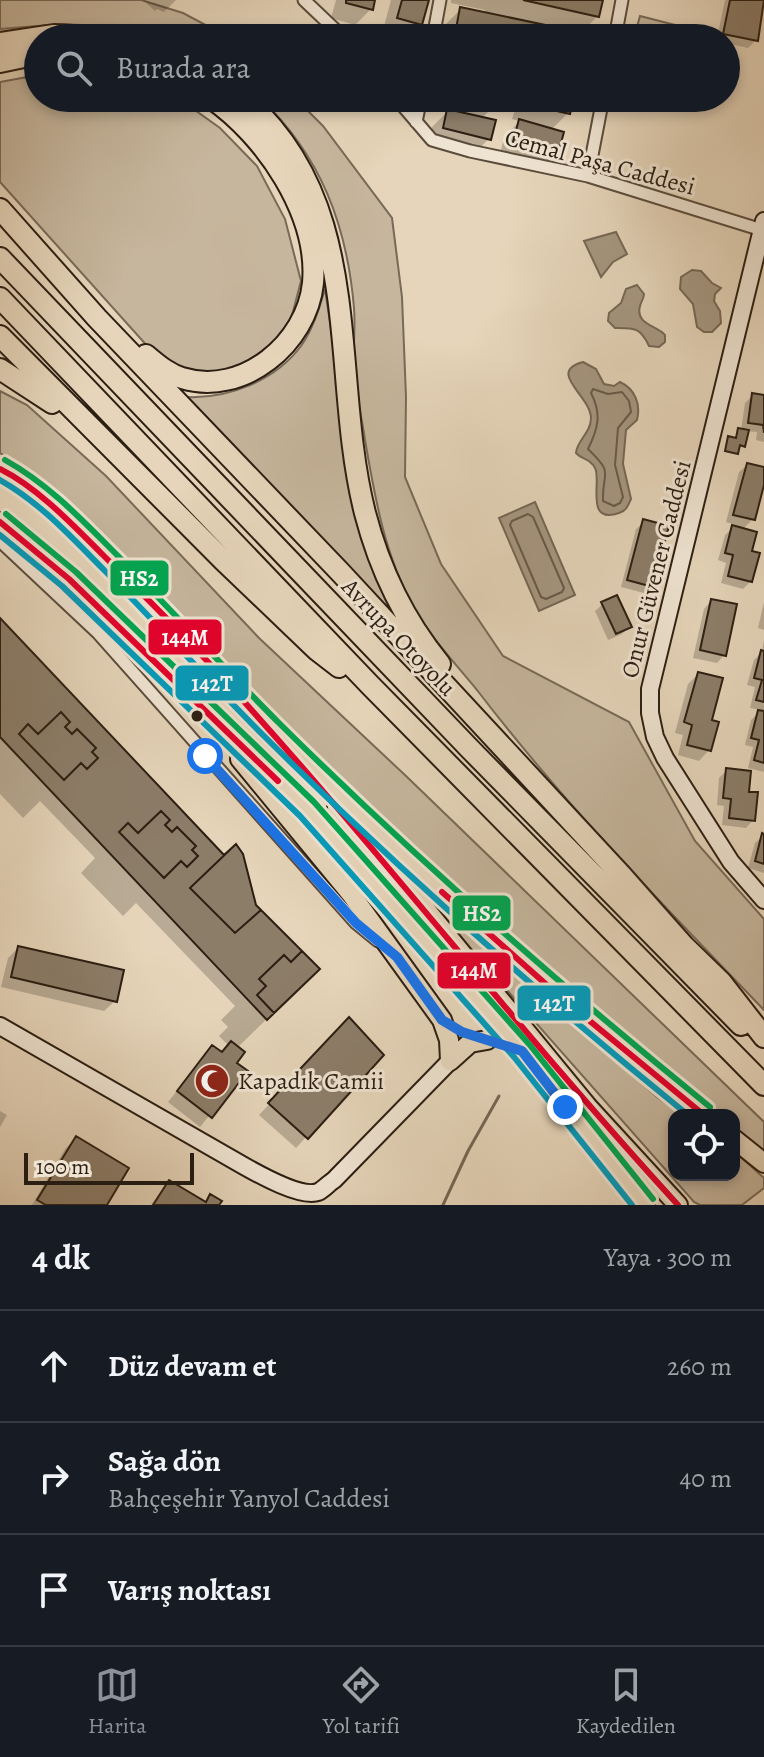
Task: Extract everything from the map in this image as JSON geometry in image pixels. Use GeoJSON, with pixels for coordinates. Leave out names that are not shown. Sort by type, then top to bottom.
{"type":"FeatureCollection","features":[{"type":"Feature","properties":{"kind":"highway"},"geometry":{"type":"LineString","coordinates":[[0,43],[24,39]]}},
{"type":"Feature","properties":{"kind":"highway"},"geometry":{"type":"LineString","coordinates":[[0,62],[24,57]]}},
{"type":"Feature","properties":{"kind":"highway"},"geometry":{"type":"LineString","coordinates":[[80,297],[95,305],[166,371],[199,381],[220,381],[262,365],[297,329],[307,308],[313,283],[312,259],[303,219],[273,160],[228,112]]}},
{"type":"Feature","properties":{"kind":"highway"},"geometry":{"type":"LineString","coordinates":[[256,112],[296,160],[328,236],[341,312],[357,475],[365,513],[384,572],[415,630],[468,699],[486,729]]}},
{"type":"Feature","properties":{"kind":"highway"},"geometry":{"type":"LineString","coordinates":[[0,209],[486,729],[684,946],[721,982],[764,1037]]}},
{"type":"Feature","properties":{"kind":"highway","name":"Avrupa Otoyolu"},"geometry":{"type":"LineString","coordinates":[[0,258],[470,749],[764,1048]]}},
{"type":"Feature","properties":{"kind":"highway"},"geometry":{"type":"LineString","coordinates":[[0,298],[370,685],[764,1085]]}},
{"type":"Feature","properties":{"kind":"highway"},"geometry":{"type":"LineString","coordinates":[[0,336],[317,650],[348,674],[370,685]]}},
{"type":"Feature","properties":{"kind":"highway"},"geometry":{"type":"LineString","coordinates":[[0,369],[53,403],[141,484],[167,502]]}},
{"type":"Feature","properties":{"kind":"main road"},"geometry":{"type":"LineString","coordinates":[[0,469],[14,476],[71,523],[167,618],[268,726],[413,894],[588,1107],[678,1205]]}},
{"type":"Feature","properties":{"kind":"main road"},"geometry":{"type":"LineString","coordinates":[[0,522],[69,579],[307,809],[522,1051],[645,1205]]}},
{"type":"Feature","properties":{"kind":"main road"},"geometry":{"type":"LineString","coordinates":[[188,696],[351,894],[397,957],[442,1020],[449,1040],[450,1061]]}},
{"type":"Feature","properties":{"kind":"main road"},"geometry":{"type":"LineString","coordinates":[[268,726],[404,858],[557,994],[697,1109]]}},
{"type":"Feature","properties":{"kind":"main road"},"geometry":{"type":"LineString","coordinates":[[442,1020],[462,1032],[522,1051]]}},
{"type":"Feature","properties":{"kind":"main road"},"geometry":{"type":"LineString","coordinates":[[450,1061],[470,1043],[487,1040]]}},
{"type":"Feature","properties":{"kind":"main road"},"geometry":{"type":"LineString","coordinates":[[740,1144],[764,1163]]}},
{"type":"Feature","properties":{"kind":"street"},"geometry":{"type":"LineString","coordinates":[[304,0],[329,24]]}},
{"type":"Feature","properties":{"kind":"street"},"geometry":{"type":"LineString","coordinates":[[436,24],[440,0]]}},
{"type":"Feature","properties":{"kind":"street"},"geometry":{"type":"LineString","coordinates":[[618,24],[622,0]]}},
{"type":"Feature","properties":{"kind":"street","name":"Cemal Paşa Caddesi"},"geometry":{"type":"LineString","coordinates":[[408,112],[432,140],[588,176],[763,226]]}},
{"type":"Feature","properties":{"kind":"street"},"geometry":{"type":"LineString","coordinates":[[416,122],[418,112]]}},
{"type":"Feature","properties":{"kind":"street"},"geometry":{"type":"LineString","coordinates":[[588,176],[600,112]]}},
{"type":"Feature","properties":{"kind":"street","name":"Onur Güvener Caddesi"},"geometry":{"type":"LineString","coordinates":[[763,226],[650,689],[650,713],[655,737],[665,758],[731,862],[764,900]]}},
{"type":"Feature","properties":{"kind":"street"},"geometry":{"type":"LineString","coordinates":[[0,541],[98,633],[356,923],[397,957]]}},
{"type":"Feature","properties":{"kind":"street"},"geometry":{"type":"LineString","coordinates":[[0,1026],[267,1179],[303,1192],[317,1192],[334,1180],[450,1061]]}},
{"type":"Feature","properties":{"kind":"shaded area"},"geometry":{"type":"Polygon","coordinates":[[[0,0],[141,0],[183,13],[204,24],[24,24],[24,27],[0,29],[0,0]]]}},
{"type":"Feature","properties":{"kind":"shaded area"},"geometry":{"type":"Polygon","coordinates":[[[640,16],[671,24],[638,24],[640,16]]]}},
{"type":"Feature","properties":{"kind":"shaded area"},"geometry":{"type":"Polygon","coordinates":[[[24,78],[24,112],[198,112],[220,128],[257,166],[285,219],[301,281],[289,327],[263,351],[239,367],[219,373],[194,372],[169,364],[149,348],[0,182],[0,82],[24,78]]]}},
{"type":"Feature","properties":{"kind":"shaded area"},"geometry":{"type":"Polygon","coordinates":[[[273,112],[309,112],[392,218],[402,297],[405,477],[441,564],[503,656],[629,722],[695,841],[764,919],[764,1010],[653,894],[545,774],[444,650],[414,608],[388,548],[373,484],[354,375],[354,316],[345,248],[315,168],[273,112]]]}},
{"type":"Feature","properties":{"kind":"shaded area"},"geometry":{"type":"Polygon","coordinates":[[[325,289],[339,383],[345,463],[359,525],[394,614],[186,397],[234,391],[278,369],[301,346],[315,319],[325,289]]]}},
{"type":"Feature","properties":{"kind":"shaded area"},"geometry":{"type":"Polygon","coordinates":[[[0,391],[27,405],[106,476],[259,638],[764,1122],[764,1153],[740,1133],[740,1109],[710,1109],[575,1001],[386,827],[28,469],[0,453],[0,391]]]}},
{"type":"Feature","properties":{"kind":"shaded area"},"geometry":{"type":"Polygon","coordinates":[[[393,861],[657,1097],[674,1109],[668,1109],[668,1173],[393,861]]]}},
{"type":"Feature","properties":{"kind":"shaded area"},"geometry":{"type":"Polygon","coordinates":[[[740,1156],[764,1178],[764,1188],[742,1205],[700,1205],[675,1181],[740,1181],[740,1156]]]}},
{"type":"Feature","properties":{"kind":"water"},"geometry":{"type":"Polygon","coordinates":[[[616,232],[627,254],[613,262],[601,277],[584,241],[616,232]]]}},
{"type":"Feature","properties":{"kind":"water"},"geometry":{"type":"Polygon","coordinates":[[[692,270],[701,271],[721,288],[715,294],[714,301],[720,311],[721,323],[712,332],[704,332],[697,327],[693,304],[680,289],[681,277],[692,270]]]}},
{"type":"Feature","properties":{"kind":"water"},"geometry":{"type":"Polygon","coordinates":[[[637,285],[644,294],[639,312],[641,317],[665,335],[665,342],[659,347],[649,346],[636,330],[615,328],[608,321],[609,313],[621,303],[626,289],[637,285]]]}},
{"type":"Feature","properties":{"kind":"water"},"geometry":{"type":"Polygon","coordinates":[[[583,362],[596,369],[604,384],[614,386],[620,382],[625,385],[637,403],[637,420],[626,430],[623,464],[631,499],[625,510],[619,513],[601,513],[596,500],[595,468],[576,453],[591,418],[569,378],[569,372],[573,366],[583,362]]]}},
{"type":"Feature","properties":{"kind":"water"},"geometry":{"type":"Polygon","coordinates":[[[535,502],[575,595],[539,611],[499,518],[535,502]]]}},
{"type":"Feature","properties":{"kind":"building"},"geometry":{"type":"Polygon","coordinates":[[[346,0],[375,0],[373,10],[346,3],[346,0]]]}},
{"type":"Feature","properties":{"kind":"building"},"geometry":{"type":"Polygon","coordinates":[[[402,0],[429,0],[422,24],[397,18],[402,0]]]}},
{"type":"Feature","properties":{"kind":"building"},"geometry":{"type":"Polygon","coordinates":[[[523,0],[603,0],[599,17],[523,0]]]}},
{"type":"Feature","properties":{"kind":"building"},"geometry":{"type":"Polygon","coordinates":[[[730,0],[764,0],[758,41],[740,37],[740,24],[725,24],[730,0]]]}},
{"type":"Feature","properties":{"kind":"building"},"geometry":{"type":"Polygon","coordinates":[[[460,7],[541,24],[457,24],[460,7]]]}},
{"type":"Feature","properties":{"kind":"building"},"geometry":{"type":"Polygon","coordinates":[[[446,112],[496,120],[491,140],[443,128],[446,112]]]}},
{"type":"Feature","properties":{"kind":"building"},"geometry":{"type":"Polygon","coordinates":[[[519,119],[564,132],[558,154],[513,142],[519,119]]]}},
{"type":"Feature","properties":{"kind":"building"},"geometry":{"type":"Polygon","coordinates":[[[752,393],[764,395],[764,433],[763,425],[748,423],[752,393]]]}},
{"type":"Feature","properties":{"kind":"building"},"geometry":{"type":"Polygon","coordinates":[[[738,428],[749,430],[745,447],[740,445],[738,454],[725,451],[728,436],[736,438],[738,428]]]}},
{"type":"Feature","properties":{"kind":"building"},"geometry":{"type":"Polygon","coordinates":[[[747,463],[764,467],[764,485],[755,520],[733,515],[747,463]]]}},
{"type":"Feature","properties":{"kind":"building"},"geometry":{"type":"Polygon","coordinates":[[[643,519],[669,526],[653,587],[627,580],[643,519]]]}},
{"type":"Feature","properties":{"kind":"building"},"geometry":{"type":"Polygon","coordinates":[[[732,525],[757,532],[752,551],[760,553],[752,582],[728,576],[733,555],[725,553],[732,525]]]}},
{"type":"Feature","properties":{"kind":"building"},"geometry":{"type":"Polygon","coordinates":[[[617,595],[632,627],[616,634],[601,602],[617,595]]]}},
{"type":"Feature","properties":{"kind":"building"},"geometry":{"type":"Polygon","coordinates":[[[711,599],[737,604],[726,656],[700,650],[711,599]]]}},
{"type":"Feature","properties":{"kind":"building"},"geometry":{"type":"Polygon","coordinates":[[[0,618],[224,855],[236,844],[243,854],[256,905],[320,969],[267,1020],[0,737],[0,618]]]}},
{"type":"Feature","properties":{"kind":"building"},"geometry":{"type":"Polygon","coordinates":[[[761,650],[764,651],[764,702],[756,700],[762,680],[754,678],[761,650]]]}},
{"type":"Feature","properties":{"kind":"building"},"geometry":{"type":"Polygon","coordinates":[[[698,672],[723,678],[712,720],[719,722],[711,751],[687,745],[692,725],[684,722],[698,672]]]}},
{"type":"Feature","properties":{"kind":"building"},"geometry":{"type":"Polygon","coordinates":[[[758,710],[764,711],[764,763],[754,760],[759,740],[751,738],[758,710]]]}},
{"type":"Feature","properties":{"kind":"building"},"geometry":{"type":"Polygon","coordinates":[[[61,712],[70,722],[65,727],[72,734],[77,729],[96,748],[92,752],[98,758],[87,769],[81,763],[64,780],[19,734],[28,724],[38,734],[61,712]]]}},
{"type":"Feature","properties":{"kind":"building"},"geometry":{"type":"Polygon","coordinates":[[[726,768],[751,771],[749,792],[758,792],[755,821],[729,818],[731,799],[723,798],[726,768]]]}},
{"type":"Feature","properties":{"kind":"building"},"geometry":{"type":"Polygon","coordinates":[[[161,811],[170,820],[165,825],[172,832],[177,827],[196,846],[192,850],[198,856],[187,867],[181,861],[164,878],[119,832],[128,823],[138,833],[161,811]]]}},
{"type":"Feature","properties":{"kind":"building"},"geometry":{"type":"Polygon","coordinates":[[[764,834],[764,864],[755,861],[764,834]]]}},
{"type":"Feature","properties":{"kind":"building"},"geometry":{"type":"Polygon","coordinates":[[[236,844],[243,854],[256,905],[261,910],[235,933],[190,888],[236,844]]]}},
{"type":"Feature","properties":{"kind":"building"},"geometry":{"type":"Polygon","coordinates":[[[18,946],[124,970],[117,1002],[11,977],[18,946]]]}},
{"type":"Feature","properties":{"kind":"building"},"geometry":{"type":"Polygon","coordinates":[[[302,951],[320,969],[274,1013],[257,995],[266,986],[259,979],[284,955],[291,962],[302,951]]]}},
{"type":"Feature","properties":{"kind":"building"},"geometry":{"type":"Polygon","coordinates":[[[349,1017],[384,1055],[308,1139],[268,1103],[349,1017]]]}},
{"type":"Feature","properties":{"kind":"building","name":"Kapadık Camii"},"geometry":{"type":"Polygon","coordinates":[[[231,1041],[245,1052],[237,1063],[248,1071],[212,1118],[177,1091],[212,1045],[222,1052],[231,1041]]]}},
{"type":"Feature","properties":{"kind":"building"},"geometry":{"type":"Polygon","coordinates":[[[76,1136],[129,1168],[107,1205],[46,1205],[37,1200],[76,1136]]]}},
{"type":"Feature","properties":{"kind":"building"},"geometry":{"type":"Polygon","coordinates":[[[169,1180],[206,1202],[210,1194],[222,1201],[219,1205],[153,1205],[169,1180]]]}},
{"type":"Feature","properties":{"kind":"waterway"},"geometry":{"type":"LineString","coordinates":[[443,1205],[468,1151],[499,1096]]}},
{"type":"Feature","properties":{"kind":"transit line","name":"HS2"},"geometry":{"type":"LineString","coordinates":[[5,460],[37,481],[80,518],[280,724],[437,873],[545,969],[710,1107]]}},
{"type":"Feature","properties":{"kind":"transit line","name":"144M"},"geometry":{"type":"LineString","coordinates":[[0,469],[54,507],[195,648],[318,786],[556,1067],[678,1205]]}},
{"type":"Feature","properties":{"kind":"transit line","name":"142T"},"geometry":{"type":"LineString","coordinates":[[0,480],[43,510],[68,534],[264,736],[419,883],[525,978],[681,1109]]}},
{"type":"Feature","properties":{"kind":"transit line","name":"HS2"},"geometry":{"type":"LineString","coordinates":[[6,514],[76,572],[314,802],[529,1044],[653,1199]]}},
{"type":"Feature","properties":{"kind":"transit line","name":"144M"},"geometry":{"type":"LineString","coordinates":[[0,522],[69,579],[278,781]]}},
{"type":"Feature","properties":{"kind":"transit line","name":"142T"},"geometry":{"type":"LineString","coordinates":[[0,535],[62,586],[300,816],[514,1057],[632,1205]]}},
{"type":"Feature","properties":{"kind":"transit line","name":"144M"},"geometry":{"type":"LineString","coordinates":[[442,892],[557,994],[697,1109]]}},
{"type":"Feature","properties":{"kind":"place","name":"Kapadık Camii"},"geometry":{"type":"Point","coordinates":[212,1081]}},
{"type":"Feature","properties":{"kind":"route"},"geometry":{"type":"LineString","coordinates":[[205,756],[356,923],[397,957],[442,1020],[462,1032],[522,1051],[565,1107]]}}]}
